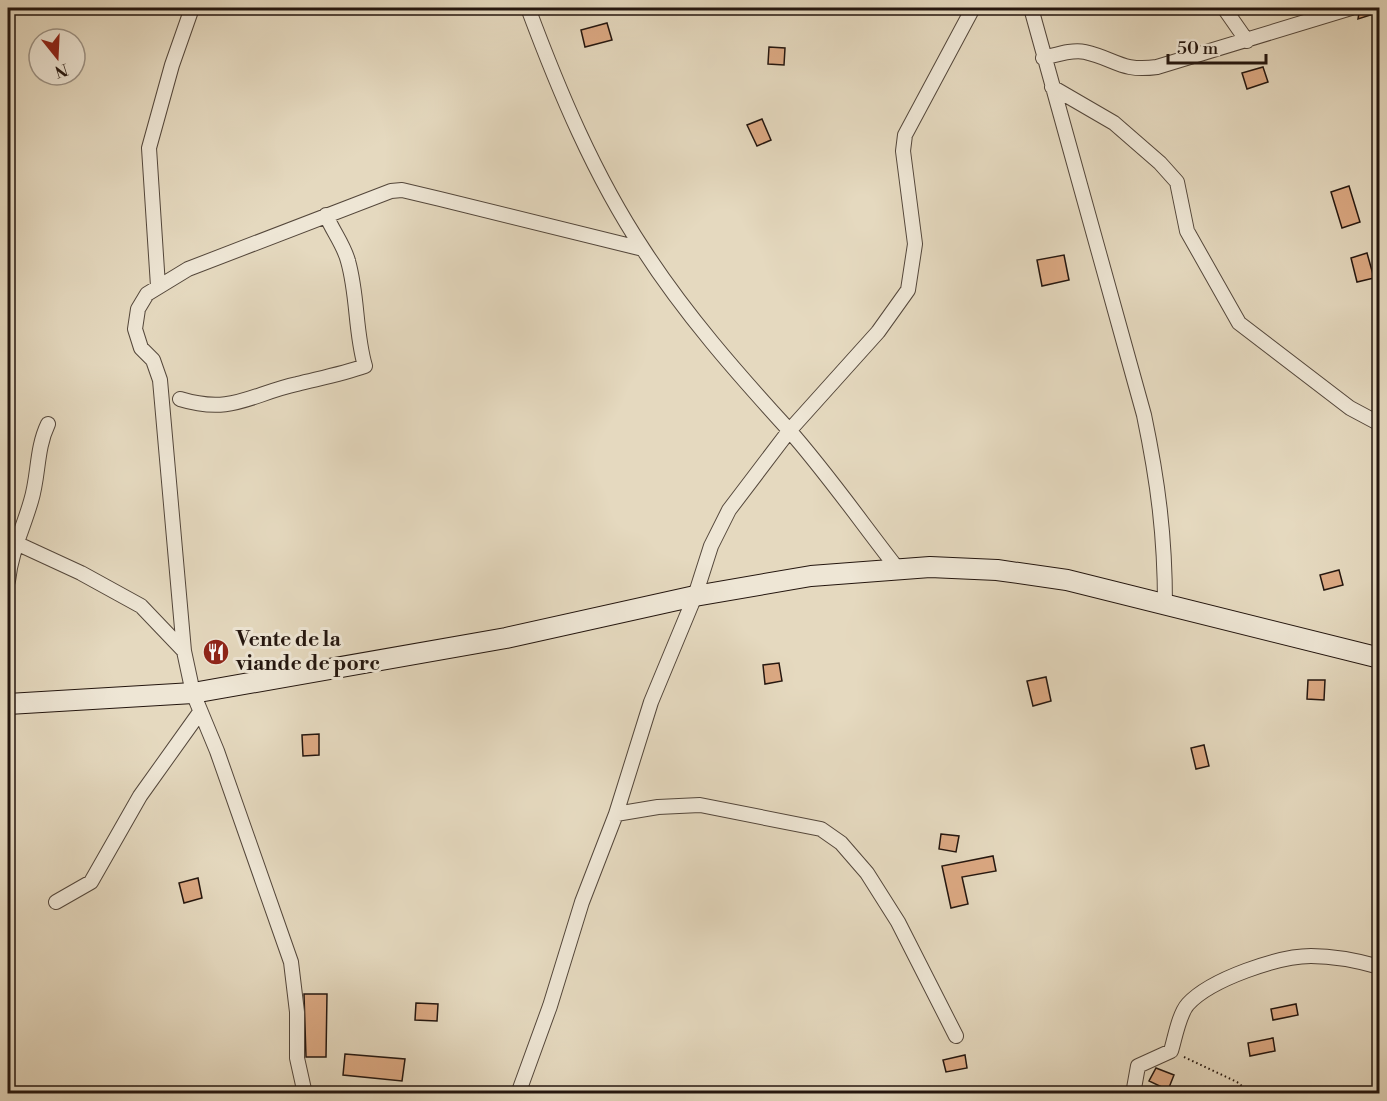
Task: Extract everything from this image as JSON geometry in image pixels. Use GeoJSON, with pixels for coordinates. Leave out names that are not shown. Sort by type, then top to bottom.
{"type":"FeatureCollection","features":[{"type":"Feature","properties":{"kind":"main road"},"geometry":{"type":"LineString","coordinates":[[8,704],[194,693],[506,638],[695,596],[811,576],[897,568],[997,570],[1067,580],[1380,658]]}},
{"type":"Feature","properties":{"kind":"street"},"geometry":{"type":"LineString","coordinates":[[158,286],[149,148],[172,64],[192,8]]}},
{"type":"Feature","properties":{"kind":"street"},"geometry":{"type":"LineString","coordinates":[[528,8],[598,174],[643,249],[716,347],[789,431],[897,568]]}},
{"type":"Feature","properties":{"kind":"street"},"geometry":{"type":"LineString","coordinates":[[518,1094],[550,1006],[582,902],[616,814],[651,702],[695,596],[711,546],[729,510],[789,431],[878,332],[908,291],[915,244],[903,151],[905,135],[973,8]]}},
{"type":"Feature","properties":{"kind":"street"},"geometry":{"type":"LineString","coordinates":[[1031,8],[1144,415],[1157,480],[1165,543],[1165,604]]}},
{"type":"Feature","properties":{"kind":"street"},"geometry":{"type":"LineString","coordinates":[[1224,8],[1247,41]]}},
{"type":"Feature","properties":{"kind":"street"},"geometry":{"type":"LineString","coordinates":[[1044,58],[1074,51],[1085,52],[1121,67],[1138,70],[1157,67],[1351,8]]}},
{"type":"Feature","properties":{"kind":"street"},"geometry":{"type":"LineString","coordinates":[[1052,87],[1114,123],[1160,163],[1177,182],[1187,231],[1239,323],[1350,408],[1380,424]]}},
{"type":"Feature","properties":{"kind":"street"},"geometry":{"type":"LineString","coordinates":[[305,1094],[297,1058],[297,1012],[291,962],[217,751],[200,712],[184,651],[160,380],[153,360],[141,348],[135,329],[138,309],[147,294],[188,270],[376,195],[402,190],[643,249]]}},
{"type":"Feature","properties":{"kind":"street"},"geometry":{"type":"LineString","coordinates":[[180,399],[198,404],[223,406],[296,384],[328,379],[365,366],[358,341],[356,302],[348,259],[326,215]]}},
{"type":"Feature","properties":{"kind":"street"},"geometry":{"type":"LineString","coordinates":[[8,581],[10,557],[32,499],[41,440],[48,424]]}},
{"type":"Feature","properties":{"kind":"street"},"geometry":{"type":"LineString","coordinates":[[16,543],[81,573],[141,606],[184,651]]}},
{"type":"Feature","properties":{"kind":"street"},"geometry":{"type":"LineString","coordinates":[[57,902],[91,882],[140,796],[200,712]]}},
{"type":"Feature","properties":{"kind":"street"},"geometry":{"type":"LineString","coordinates":[[616,814],[658,807],[700,805],[821,829],[841,843],[867,873],[898,922],[956,1036]]}},
{"type":"Feature","properties":{"kind":"street"},"geometry":{"type":"LineString","coordinates":[[1133,1094],[1138,1066],[1171,1051],[1187,1004],[1216,984],[1262,966],[1311,956],[1364,962],[1380,967]]}},
{"type":"Feature","properties":{"kind":"path"},"geometry":{"type":"LineString","coordinates":[[1171,1051],[1237,1082],[1252,1094]]}},
{"type":"Feature","properties":{"kind":"building"},"geometry":{"type":"Polygon","coordinates":[[[1360,8],[1380,8],[1380,12],[1358,19],[1360,8]]]}},
{"type":"Feature","properties":{"kind":"building"},"geometry":{"type":"Polygon","coordinates":[[[607,23],[612,40],[585,47],[581,30],[607,23]]]}},
{"type":"Feature","properties":{"kind":"building"},"geometry":{"type":"Polygon","coordinates":[[[769,47],[785,48],[784,65],[768,64],[769,47]]]}},
{"type":"Feature","properties":{"kind":"building"},"geometry":{"type":"Polygon","coordinates":[[[1263,67],[1268,82],[1247,89],[1242,73],[1263,67]]]}},
{"type":"Feature","properties":{"kind":"building"},"geometry":{"type":"Polygon","coordinates":[[[762,119],[771,140],[757,146],[747,125],[762,119]]]}},
{"type":"Feature","properties":{"kind":"building"},"geometry":{"type":"Polygon","coordinates":[[[1349,186],[1360,222],[1342,228],[1331,192],[1349,186]]]}},
{"type":"Feature","properties":{"kind":"building"},"geometry":{"type":"Polygon","coordinates":[[[1367,253],[1374,278],[1357,282],[1351,258],[1367,253]]]}},
{"type":"Feature","properties":{"kind":"building"},"geometry":{"type":"Polygon","coordinates":[[[1064,255],[1069,280],[1042,286],[1037,260],[1064,255]]]}},
{"type":"Feature","properties":{"kind":"building"},"geometry":{"type":"Polygon","coordinates":[[[1339,570],[1343,585],[1324,590],[1320,575],[1339,570]]]}},
{"type":"Feature","properties":{"kind":"building"},"geometry":{"type":"Polygon","coordinates":[[[779,663],[782,681],[765,684],[763,665],[779,663]]]}},
{"type":"Feature","properties":{"kind":"building"},"geometry":{"type":"Polygon","coordinates":[[[1046,677],[1051,701],[1033,706],[1027,681],[1046,677]]]}},
{"type":"Feature","properties":{"kind":"building"},"geometry":{"type":"Polygon","coordinates":[[[1308,680],[1325,680],[1324,700],[1307,699],[1308,680]]]}},
{"type":"Feature","properties":{"kind":"building"},"geometry":{"type":"Polygon","coordinates":[[[319,734],[319,755],[303,756],[302,735],[319,734]]]}},
{"type":"Feature","properties":{"kind":"building"},"geometry":{"type":"Polygon","coordinates":[[[1204,745],[1209,766],[1196,769],[1191,748],[1204,745]]]}},
{"type":"Feature","properties":{"kind":"building"},"geometry":{"type":"Polygon","coordinates":[[[941,834],[959,836],[956,852],[939,849],[941,834]]]}},
{"type":"Feature","properties":{"kind":"building"},"geometry":{"type":"Polygon","coordinates":[[[993,856],[996,871],[962,877],[968,904],[951,908],[942,866],[993,856]]]}},
{"type":"Feature","properties":{"kind":"building"},"geometry":{"type":"Polygon","coordinates":[[[198,878],[202,898],[184,903],[179,883],[198,878]]]}},
{"type":"Feature","properties":{"kind":"building"},"geometry":{"type":"Polygon","coordinates":[[[304,994],[327,994],[326,1057],[306,1057],[304,994]]]}},
{"type":"Feature","properties":{"kind":"building"},"geometry":{"type":"Polygon","coordinates":[[[416,1003],[438,1004],[437,1021],[415,1020],[416,1003]]]}},
{"type":"Feature","properties":{"kind":"building"},"geometry":{"type":"Polygon","coordinates":[[[1296,1004],[1298,1015],[1273,1020],[1271,1009],[1296,1004]]]}},
{"type":"Feature","properties":{"kind":"building"},"geometry":{"type":"Polygon","coordinates":[[[1273,1038],[1275,1051],[1250,1056],[1248,1043],[1273,1038]]]}},
{"type":"Feature","properties":{"kind":"building"},"geometry":{"type":"Polygon","coordinates":[[[345,1054],[405,1059],[402,1081],[343,1075],[345,1054]]]}},
{"type":"Feature","properties":{"kind":"building"},"geometry":{"type":"Polygon","coordinates":[[[965,1055],[967,1068],[946,1072],[943,1060],[965,1055]]]}},
{"type":"Feature","properties":{"kind":"building"},"geometry":{"type":"Polygon","coordinates":[[[1156,1068],[1174,1075],[1168,1090],[1149,1081],[1156,1068]]]}},
{"type":"Feature","properties":{"kind":"place","name":"Vente de la viande de porc"},"geometry":{"type":"Point","coordinates":[216,652]}}]}
